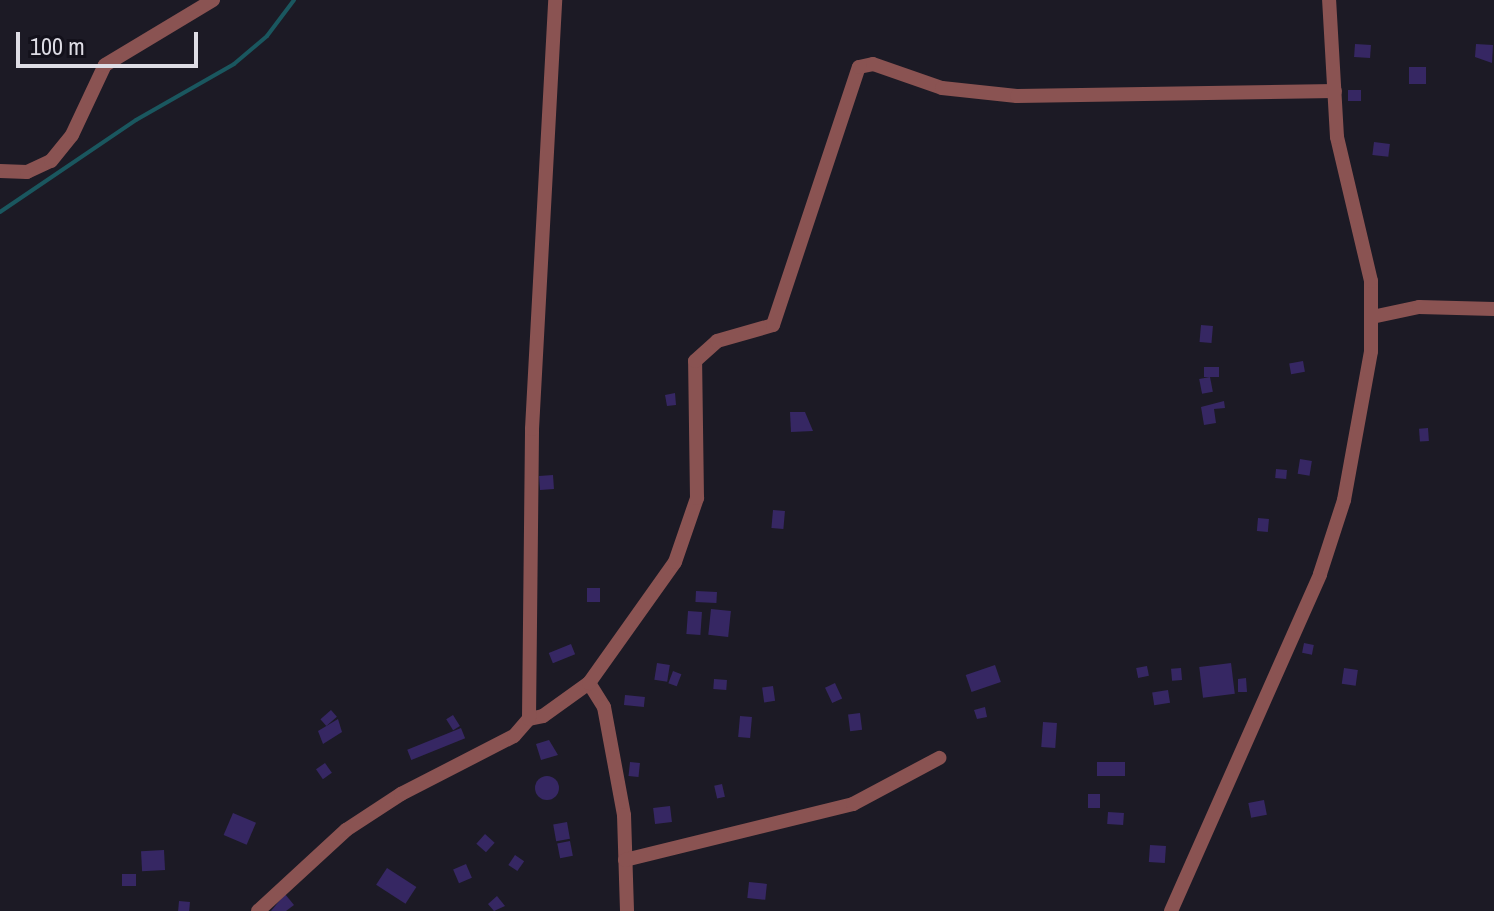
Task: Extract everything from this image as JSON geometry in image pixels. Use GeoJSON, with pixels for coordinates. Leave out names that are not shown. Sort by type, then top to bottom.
{"type":"FeatureCollection","features":[{"type":"Feature","properties":{"kind":"street"},"geometry":{"type":"LineString","coordinates":[[0,171],[27,172],[51,161],[72,135],[105,65],[213,0]]}},
{"type":"Feature","properties":{"kind":"street"},"geometry":{"type":"LineString","coordinates":[[529,719],[532,429],[555,0]]}},
{"type":"Feature","properties":{"kind":"street"},"geometry":{"type":"LineString","coordinates":[[1171,911],[1320,574],[1344,500],[1371,351],[1371,281],[1345,182],[1329,0]]}},
{"type":"Feature","properties":{"kind":"street"},"geometry":{"type":"LineString","coordinates":[[258,911],[346,830],[401,794],[514,736],[529,719],[543,716],[589,683],[675,562],[692,524],[697,498],[695,361],[717,341],[773,325],[859,67],[873,64],[942,88],[1017,96],[1335,91]]}},
{"type":"Feature","properties":{"kind":"street"},"geometry":{"type":"LineString","coordinates":[[1372,317],[1419,307],[1494,309]]}},
{"type":"Feature","properties":{"kind":"street"},"geometry":{"type":"LineString","coordinates":[[589,683],[608,725],[624,815],[627,911]]}},
{"type":"Feature","properties":{"kind":"street"},"geometry":{"type":"LineString","coordinates":[[625,860],[853,804],[939,758]]}},
{"type":"Feature","properties":{"kind":"building"},"geometry":{"type":"Polygon","coordinates":[[[1355,44],[1371,45],[1370,58],[1354,57],[1355,44]]]}},
{"type":"Feature","properties":{"kind":"building"},"geometry":{"type":"Polygon","coordinates":[[[1476,44],[1493,45],[1492,63],[1475,57],[1476,44]]]}},
{"type":"Feature","properties":{"kind":"building"},"geometry":{"type":"Polygon","coordinates":[[[1409,67],[1426,67],[1426,84],[1409,84],[1409,67]]]}},
{"type":"Feature","properties":{"kind":"building"},"geometry":{"type":"Polygon","coordinates":[[[1348,90],[1361,90],[1361,101],[1348,101],[1348,90]]]}},
{"type":"Feature","properties":{"kind":"building"},"geometry":{"type":"Polygon","coordinates":[[[1374,142],[1390,144],[1388,157],[1372,155],[1374,142]]]}},
{"type":"Feature","properties":{"kind":"building"},"geometry":{"type":"Polygon","coordinates":[[[1201,325],[1213,326],[1211,343],[1200,342],[1201,325]]]}},
{"type":"Feature","properties":{"kind":"building"},"geometry":{"type":"Polygon","coordinates":[[[1303,361],[1305,372],[1291,374],[1289,363],[1303,361]]]}},
{"type":"Feature","properties":{"kind":"building"},"geometry":{"type":"Polygon","coordinates":[[[1204,367],[1219,367],[1219,377],[1204,377],[1204,367]]]}},
{"type":"Feature","properties":{"kind":"building"},"geometry":{"type":"Polygon","coordinates":[[[1210,377],[1213,392],[1202,394],[1199,379],[1210,377]]]}},
{"type":"Feature","properties":{"kind":"building"},"geometry":{"type":"Polygon","coordinates":[[[675,393],[676,405],[667,406],[665,395],[675,393]]]}},
{"type":"Feature","properties":{"kind":"building"},"geometry":{"type":"Polygon","coordinates":[[[1224,401],[1225,408],[1214,409],[1216,423],[1204,425],[1201,407],[1224,401]]]}},
{"type":"Feature","properties":{"kind":"building"},"geometry":{"type":"Polygon","coordinates":[[[790,412],[805,412],[813,431],[791,432],[790,412]]]}},
{"type":"Feature","properties":{"kind":"building"},"geometry":{"type":"Polygon","coordinates":[[[1428,428],[1429,441],[1420,442],[1419,429],[1428,428]]]}},
{"type":"Feature","properties":{"kind":"building"},"geometry":{"type":"Polygon","coordinates":[[[1300,459],[1312,461],[1310,476],[1298,474],[1300,459]]]}},
{"type":"Feature","properties":{"kind":"building"},"geometry":{"type":"Polygon","coordinates":[[[1276,469],[1287,470],[1286,479],[1275,478],[1276,469]]]}},
{"type":"Feature","properties":{"kind":"building"},"geometry":{"type":"Polygon","coordinates":[[[553,475],[554,489],[540,490],[539,476],[553,475]]]}},
{"type":"Feature","properties":{"kind":"building"},"geometry":{"type":"Polygon","coordinates":[[[773,510],[785,511],[783,529],[771,528],[773,510]]]}},
{"type":"Feature","properties":{"kind":"building"},"geometry":{"type":"Polygon","coordinates":[[[1258,518],[1269,519],[1268,532],[1257,531],[1258,518]]]}},
{"type":"Feature","properties":{"kind":"building"},"geometry":{"type":"Polygon","coordinates":[[[587,588],[600,588],[600,602],[587,602],[587,588]]]}},
{"type":"Feature","properties":{"kind":"building"},"geometry":{"type":"Polygon","coordinates":[[[696,591],[717,592],[716,603],[695,602],[696,591]]]}},
{"type":"Feature","properties":{"kind":"building"},"geometry":{"type":"Polygon","coordinates":[[[711,609],[731,611],[728,637],[708,635],[711,609]]]}},
{"type":"Feature","properties":{"kind":"building"},"geometry":{"type":"Polygon","coordinates":[[[688,611],[702,612],[700,635],[686,634],[688,611]]]}},
{"type":"Feature","properties":{"kind":"building"},"geometry":{"type":"Polygon","coordinates":[[[1304,643],[1314,645],[1312,655],[1302,653],[1304,643]]]}},
{"type":"Feature","properties":{"kind":"building"},"geometry":{"type":"Polygon","coordinates":[[[571,644],[575,654],[553,663],[549,653],[571,644]]]}},
{"type":"Feature","properties":{"kind":"building"},"geometry":{"type":"Polygon","coordinates":[[[657,663],[670,665],[667,682],[654,680],[657,663]]]}},
{"type":"Feature","properties":{"kind":"building"},"geometry":{"type":"Polygon","coordinates":[[[1231,663],[1235,694],[1203,698],[1199,667],[1231,663]]]}},
{"type":"Feature","properties":{"kind":"building"},"geometry":{"type":"Polygon","coordinates":[[[995,665],[1001,682],[972,692],[966,675],[995,665]]]}},
{"type":"Feature","properties":{"kind":"building"},"geometry":{"type":"Polygon","coordinates":[[[1147,666],[1149,676],[1138,678],[1136,668],[1147,666]]]}},
{"type":"Feature","properties":{"kind":"building"},"geometry":{"type":"Polygon","coordinates":[[[1181,668],[1182,680],[1172,681],[1171,669],[1181,668]]]}},
{"type":"Feature","properties":{"kind":"building"},"geometry":{"type":"Polygon","coordinates":[[[1344,668],[1358,670],[1356,686],[1342,684],[1344,668]]]}},
{"type":"Feature","properties":{"kind":"building"},"geometry":{"type":"Polygon","coordinates":[[[673,671],[681,674],[677,686],[668,683],[673,671]]]}},
{"type":"Feature","properties":{"kind":"building"},"geometry":{"type":"Polygon","coordinates":[[[1246,678],[1247,692],[1238,692],[1238,679],[1246,678]]]}},
{"type":"Feature","properties":{"kind":"building"},"geometry":{"type":"Polygon","coordinates":[[[714,679],[727,680],[726,690],[713,689],[714,679]]]}},
{"type":"Feature","properties":{"kind":"building"},"geometry":{"type":"Polygon","coordinates":[[[835,683],[842,698],[832,703],[825,688],[835,683]]]}},
{"type":"Feature","properties":{"kind":"building"},"geometry":{"type":"Polygon","coordinates":[[[773,686],[775,701],[764,702],[762,688],[773,686]]]}},
{"type":"Feature","properties":{"kind":"building"},"geometry":{"type":"Polygon","coordinates":[[[1168,690],[1170,703],[1154,705],[1152,693],[1168,690]]]}},
{"type":"Feature","properties":{"kind":"building"},"geometry":{"type":"Polygon","coordinates":[[[625,695],[645,697],[644,707],[624,705],[625,695]]]}},
{"type":"Feature","properties":{"kind":"building"},"geometry":{"type":"Polygon","coordinates":[[[985,707],[987,717],[977,719],[974,710],[985,707]]]}},
{"type":"Feature","properties":{"kind":"building"},"geometry":{"type":"Polygon","coordinates":[[[331,710],[337,717],[326,726],[320,719],[331,710]]]}},
{"type":"Feature","properties":{"kind":"building"},"geometry":{"type":"Polygon","coordinates":[[[860,713],[862,730],[850,731],[848,714],[860,713]]]}},
{"type":"Feature","properties":{"kind":"building"},"geometry":{"type":"Polygon","coordinates":[[[453,715],[460,726],[453,730],[446,719],[453,715]]]}},
{"type":"Feature","properties":{"kind":"building"},"geometry":{"type":"Polygon","coordinates":[[[740,716],[752,717],[750,738],[738,737],[740,716]]]}},
{"type":"Feature","properties":{"kind":"building"},"geometry":{"type":"Polygon","coordinates":[[[338,719],[342,732],[323,744],[318,731],[338,719]]]}},
{"type":"Feature","properties":{"kind":"building"},"geometry":{"type":"Polygon","coordinates":[[[1043,722],[1057,723],[1055,748],[1041,747],[1043,722]]]}},
{"type":"Feature","properties":{"kind":"building"},"geometry":{"type":"Polygon","coordinates":[[[461,728],[465,738],[411,760],[407,750],[461,728]]]}},
{"type":"Feature","properties":{"kind":"building"},"geometry":{"type":"Polygon","coordinates":[[[549,740],[558,755],[541,760],[536,744],[549,740]]]}},
{"type":"Feature","properties":{"kind":"building"},"geometry":{"type":"Polygon","coordinates":[[[630,762],[640,763],[638,777],[629,776],[630,762]]]}},
{"type":"Feature","properties":{"kind":"building"},"geometry":{"type":"Polygon","coordinates":[[[1097,762],[1125,762],[1125,776],[1097,776],[1097,762]]]}},
{"type":"Feature","properties":{"kind":"building"},"geometry":{"type":"Polygon","coordinates":[[[325,763],[332,773],[323,779],[316,769],[325,763]]]}},
{"type":"Feature","properties":{"kind":"building"},"geometry":{"type":"Polygon","coordinates":[[[547,776],[556,779],[559,788],[556,797],[547,800],[538,797],[535,788],[538,779],[547,776]]]}},
{"type":"Feature","properties":{"kind":"building"},"geometry":{"type":"Polygon","coordinates":[[[722,784],[725,797],[717,798],[714,786],[722,784]]]}},
{"type":"Feature","properties":{"kind":"building"},"geometry":{"type":"Polygon","coordinates":[[[1088,794],[1100,794],[1100,808],[1088,808],[1088,794]]]}},
{"type":"Feature","properties":{"kind":"building"},"geometry":{"type":"Polygon","coordinates":[[[1264,800],[1267,815],[1251,818],[1248,803],[1264,800]]]}},
{"type":"Feature","properties":{"kind":"building"},"geometry":{"type":"Polygon","coordinates":[[[670,806],[672,822],[655,824],[653,808],[670,806]]]}},
{"type":"Feature","properties":{"kind":"building"},"geometry":{"type":"Polygon","coordinates":[[[1108,812],[1124,813],[1123,825],[1107,824],[1108,812]]]}},
{"type":"Feature","properties":{"kind":"building"},"geometry":{"type":"Polygon","coordinates":[[[233,813],[256,823],[247,845],[224,835],[233,813]]]}},
{"type":"Feature","properties":{"kind":"building"},"geometry":{"type":"Polygon","coordinates":[[[567,822],[570,839],[556,841],[553,824],[567,822]]]}},
{"type":"Feature","properties":{"kind":"building"},"geometry":{"type":"Polygon","coordinates":[[[485,834],[495,843],[486,852],[476,844],[485,834]]]}},
{"type":"Feature","properties":{"kind":"building"},"geometry":{"type":"Polygon","coordinates":[[[570,841],[573,856],[560,858],[557,843],[570,841]]]}},
{"type":"Feature","properties":{"kind":"building"},"geometry":{"type":"Polygon","coordinates":[[[1150,845],[1166,846],[1165,863],[1149,862],[1150,845]]]}},
{"type":"Feature","properties":{"kind":"building"},"geometry":{"type":"Polygon","coordinates":[[[164,850],[165,870],[142,871],[141,851],[164,850]]]}},
{"type":"Feature","properties":{"kind":"building"},"geometry":{"type":"Polygon","coordinates":[[[515,855],[524,861],[517,871],[508,865],[515,855]]]}},
{"type":"Feature","properties":{"kind":"building"},"geometry":{"type":"Polygon","coordinates":[[[466,864],[472,878],[459,883],[453,869],[466,864]]]}},
{"type":"Feature","properties":{"kind":"building"},"geometry":{"type":"Polygon","coordinates":[[[387,868],[416,887],[405,904],[376,885],[387,868]]]}},
{"type":"Feature","properties":{"kind":"building"},"geometry":{"type":"Polygon","coordinates":[[[122,874],[136,874],[136,886],[122,886],[122,874]]]}},
{"type":"Feature","properties":{"kind":"building"},"geometry":{"type":"Polygon","coordinates":[[[749,882],[767,884],[765,900],[747,898],[749,882]]]}},
{"type":"Feature","properties":{"kind":"building"},"geometry":{"type":"Polygon","coordinates":[[[285,894],[294,905],[286,911],[271,911],[285,894]]]}},
{"type":"Feature","properties":{"kind":"building"},"geometry":{"type":"Polygon","coordinates":[[[497,896],[505,906],[494,911],[488,904],[497,896]]]}},
{"type":"Feature","properties":{"kind":"building"},"geometry":{"type":"Polygon","coordinates":[[[179,901],[190,902],[189,911],[178,911],[179,901]]]}},
{"type":"Feature","properties":{"kind":"waterway"},"geometry":{"type":"LineString","coordinates":[[0,212],[136,120],[234,64],[267,36],[294,0]]}}]}
